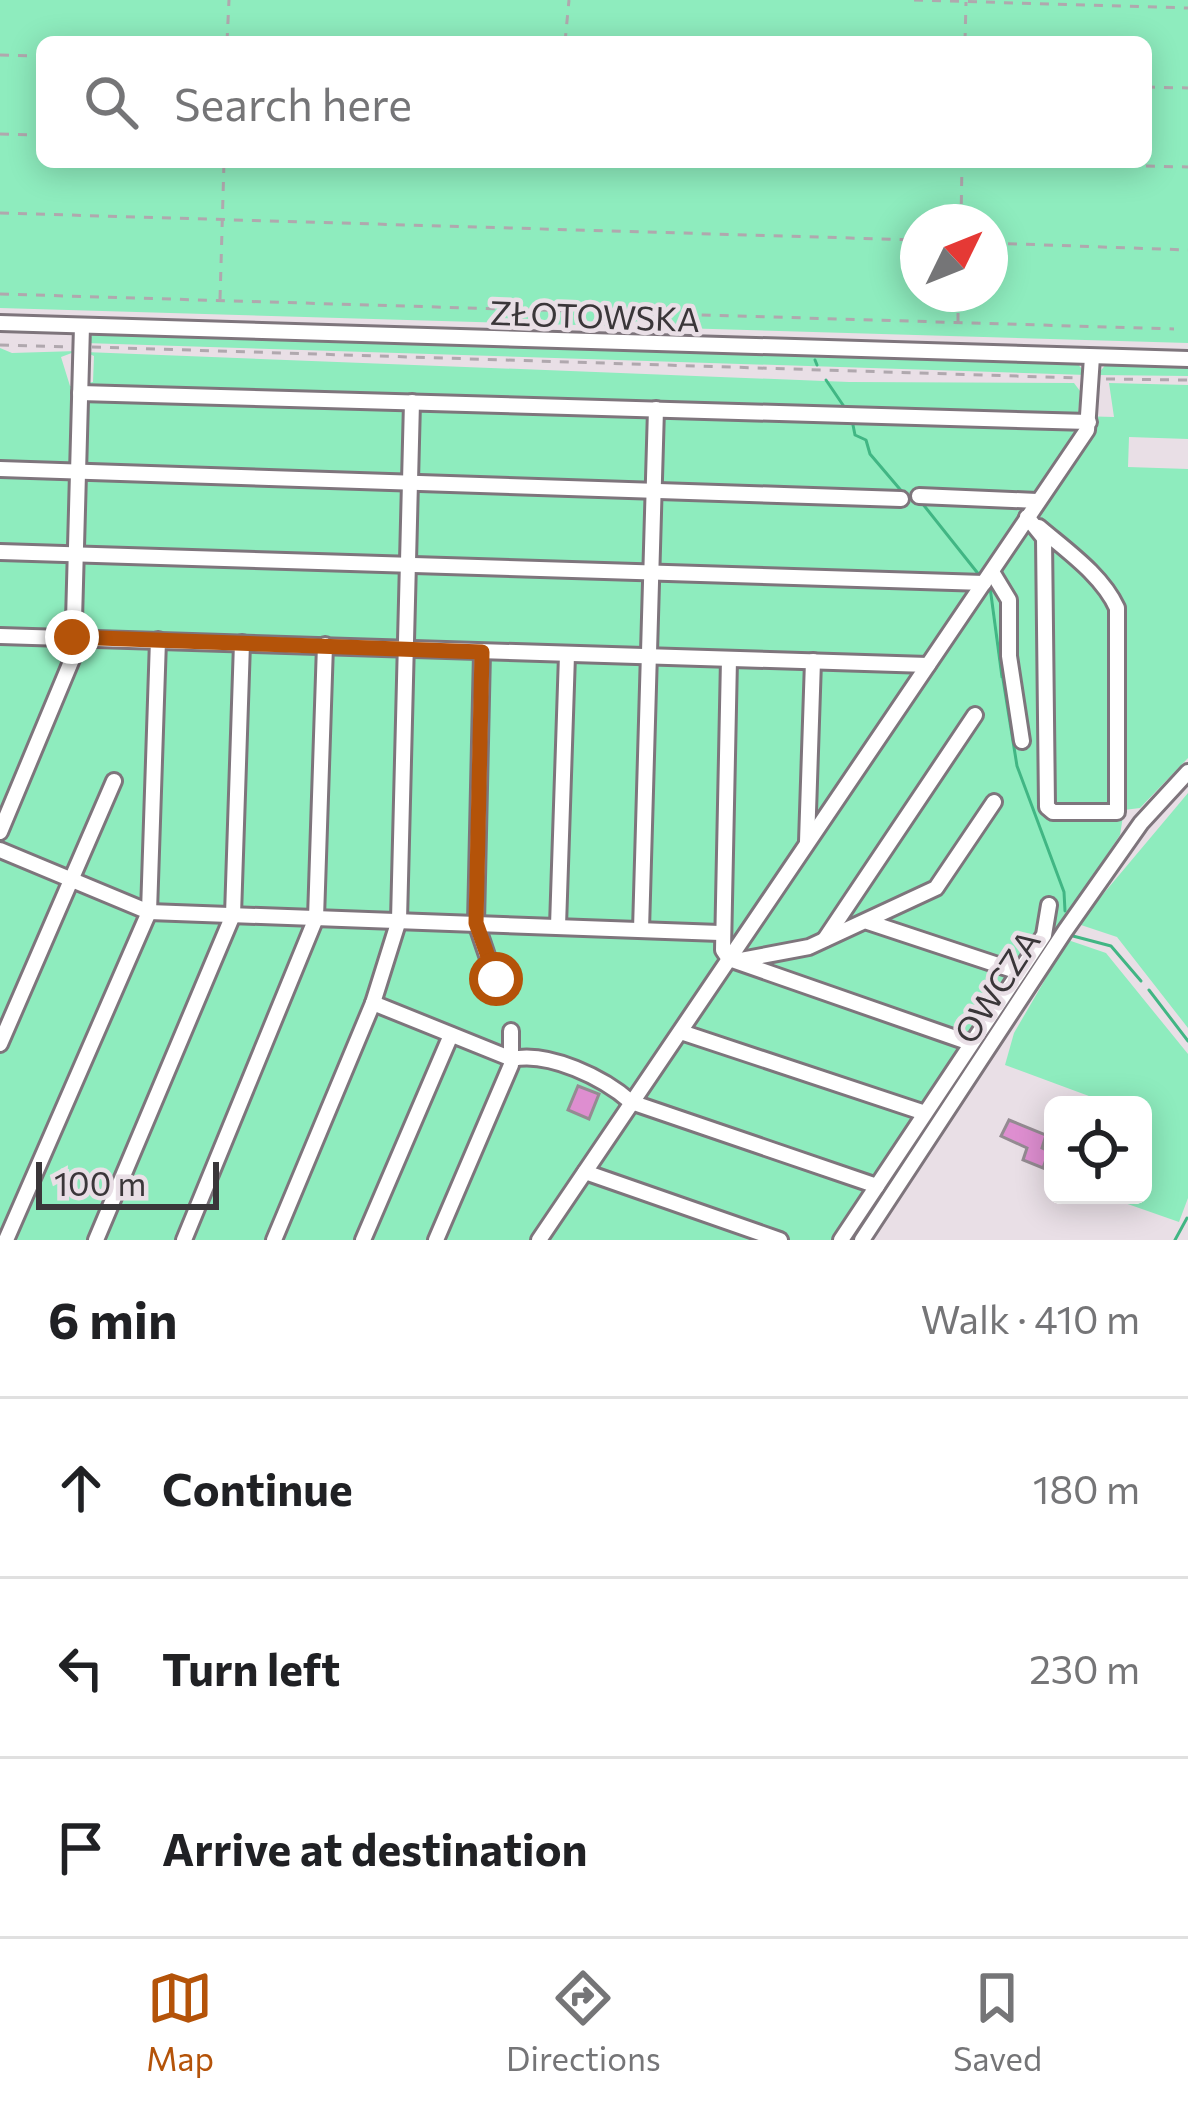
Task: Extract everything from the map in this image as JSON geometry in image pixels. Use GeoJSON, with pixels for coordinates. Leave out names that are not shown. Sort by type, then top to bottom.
{"type":"FeatureCollection","features":[{"type":"Feature","properties":{"kind":"street","name":"ZŁOTOWSKA"},"geometry":{"type":"LineString","coordinates":[[0,323],[1188,359]]}},
{"type":"Feature","properties":{"kind":"street"},"geometry":{"type":"LineString","coordinates":[[0,832],[73,657],[82,326]]}},
{"type":"Feature","properties":{"kind":"street"},"geometry":{"type":"LineString","coordinates":[[539,1240],[988,577],[1033,522],[1037,501],[1090,420],[1092,357]]}},
{"type":"Feature","properties":{"kind":"street"},"geometry":{"type":"LineString","coordinates":[[80,389],[1090,420]]}},
{"type":"Feature","properties":{"kind":"street"},"geometry":{"type":"LineString","coordinates":[[274,1240],[373,1003],[398,920],[412,402]]}},
{"type":"Feature","properties":{"kind":"street"},"geometry":{"type":"LineString","coordinates":[[640,930],[656,409]]}},
{"type":"Feature","properties":{"kind":"street"},"geometry":{"type":"LineString","coordinates":[[0,469],[902,500]]}},
{"type":"Feature","properties":{"kind":"street"},"geometry":{"type":"LineString","coordinates":[[919,496],[1037,501]]}},
{"type":"Feature","properties":{"kind":"street"},"geometry":{"type":"LineString","coordinates":[[1033,522],[1044,538],[1047,807],[1053,812],[1120,814],[1142,824]]}},
{"type":"Feature","properties":{"kind":"street"},"geometry":{"type":"LineString","coordinates":[[1033,522],[1073,552],[1083,572],[1106,584],[1117,608],[1120,814]]}},
{"type":"Feature","properties":{"kind":"street"},"geometry":{"type":"LineString","coordinates":[[0,552],[988,577],[1009,600],[1009,656],[1022,741]]}},
{"type":"Feature","properties":{"kind":"street"},"geometry":{"type":"LineString","coordinates":[[0,636],[928,665]]}},
{"type":"Feature","properties":{"kind":"street"},"geometry":{"type":"LineString","coordinates":[[6,1240],[149,912],[158,640]]}},
{"type":"Feature","properties":{"kind":"street"},"geometry":{"type":"LineString","coordinates":[[96,1240],[233,915],[242,643]]}},
{"type":"Feature","properties":{"kind":"street"},"geometry":{"type":"LineString","coordinates":[[184,1240],[316,918],[325,645]]}},
{"type":"Feature","properties":{"kind":"street"},"geometry":{"type":"LineString","coordinates":[[482,652],[476,923],[498,988]]}},
{"type":"Feature","properties":{"kind":"street"},"geometry":{"type":"LineString","coordinates":[[558,926],[567,656]]}},
{"type":"Feature","properties":{"kind":"street"},"geometry":{"type":"LineString","coordinates":[[729,658],[720,933],[729,959]]}},
{"type":"Feature","properties":{"kind":"street"},"geometry":{"type":"LineString","coordinates":[[807,845],[813,661]]}},
{"type":"Feature","properties":{"kind":"street"},"geometry":{"type":"LineString","coordinates":[[825,939],[975,715]]}},
{"type":"Feature","properties":{"kind":"street","name":"OWCZA"},"geometry":{"type":"LineString","coordinates":[[862,1240],[1142,824],[1188,772]]}},
{"type":"Feature","properties":{"kind":"street"},"geometry":{"type":"LineString","coordinates":[[0,1045],[114,781]]}},
{"type":"Feature","properties":{"kind":"street"},"geometry":{"type":"LineString","coordinates":[[729,959],[789,951],[825,939],[936,888],[994,802]]}},
{"type":"Feature","properties":{"kind":"street"},"geometry":{"type":"LineString","coordinates":[[0,850],[149,912],[720,933]]}},
{"type":"Feature","properties":{"kind":"street"},"geometry":{"type":"LineString","coordinates":[[842,1240],[1044,935],[1049,905]]}},
{"type":"Feature","properties":{"kind":"street"},"geometry":{"type":"LineString","coordinates":[[868,922],[1018,972]]}},
{"type":"Feature","properties":{"kind":"street"},"geometry":{"type":"LineString","coordinates":[[729,959],[970,1043]]}},
{"type":"Feature","properties":{"kind":"street"},"geometry":{"type":"LineString","coordinates":[[373,1003],[512,1059],[525,1056],[585,1073],[613,1086],[631,1102],[877,1186]]}},
{"type":"Feature","properties":{"kind":"street"},"geometry":{"type":"LineString","coordinates":[[436,1240],[512,1059],[511,1031]]}},
{"type":"Feature","properties":{"kind":"street"},"geometry":{"type":"LineString","coordinates":[[681,1032],[925,1113]]}},
{"type":"Feature","properties":{"kind":"street"},"geometry":{"type":"LineString","coordinates":[[363,1240],[451,1035]]}},
{"type":"Feature","properties":{"kind":"street"},"geometry":{"type":"LineString","coordinates":[[585,1172],[780,1240]]}},
{"type":"Feature","properties":{"kind":"path"},"geometry":{"type":"LineString","coordinates":[[227,36],[229,0]]}},
{"type":"Feature","properties":{"kind":"path"},"geometry":{"type":"LineString","coordinates":[[565,36],[568,0]]}},
{"type":"Feature","properties":{"kind":"path"},"geometry":{"type":"LineString","coordinates":[[914,0],[1188,8]]}},
{"type":"Feature","properties":{"kind":"path"},"geometry":{"type":"LineString","coordinates":[[1148,0],[1152,7]]}},
{"type":"Feature","properties":{"kind":"path"},"geometry":{"type":"LineString","coordinates":[[965,36],[966,1]]}},
{"type":"Feature","properties":{"kind":"path"},"geometry":{"type":"LineString","coordinates":[[0,55],[36,56]]}},
{"type":"Feature","properties":{"kind":"path"},"geometry":{"type":"LineString","coordinates":[[1152,87],[1188,88]]}},
{"type":"Feature","properties":{"kind":"path"},"geometry":{"type":"LineString","coordinates":[[0,134],[36,135]]}},
{"type":"Feature","properties":{"kind":"path"},"geometry":{"type":"LineString","coordinates":[[1152,166],[1188,167]]}},
{"type":"Feature","properties":{"kind":"path"},"geometry":{"type":"LineString","coordinates":[[220,301],[224,168]]}},
{"type":"Feature","properties":{"kind":"path"},"geometry":{"type":"LineString","coordinates":[[961,204],[962,168]]}},
{"type":"Feature","properties":{"kind":"path"},"geometry":{"type":"LineString","coordinates":[[0,213],[900,240]]}},
{"type":"Feature","properties":{"kind":"path"},"geometry":{"type":"LineString","coordinates":[[1008,244],[1188,250]]}},
{"type":"Feature","properties":{"kind":"path"},"geometry":{"type":"LineString","coordinates":[[0,293],[1174,329]]}},
{"type":"Feature","properties":{"kind":"path"},"geometry":{"type":"LineString","coordinates":[[958,312],[958,324]]}},
{"type":"Feature","properties":{"kind":"path"},"geometry":{"type":"LineString","coordinates":[[1,345],[77,347]]}},
{"type":"Feature","properties":{"kind":"path"},"geometry":{"type":"LineString","coordinates":[[86,347],[1087,378]]}},
{"type":"Feature","properties":{"kind":"path"},"geometry":{"type":"LineString","coordinates":[[1097,378],[1188,380]]}},
{"type":"Feature","properties":{"kind":"green space"},"geometry":{"type":"Polygon","coordinates":[[[0,0],[1188,0],[1188,343],[0,308],[0,0]]]}},
{"type":"Feature","properties":{"kind":"green space"},"geometry":{"type":"Polygon","coordinates":[[[96,332],[1076,362],[1087,375],[85,343],[96,332]]]}},
{"type":"Feature","properties":{"kind":"green space"},"geometry":{"type":"Polygon","coordinates":[[[0,348],[12,353],[77,351],[61,357],[70,386],[93,382],[94,356],[85,352],[849,382],[1074,383],[1080,391],[1078,416],[1114,417],[1109,383],[1188,385],[1188,439],[1129,437],[1128,467],[1188,469],[1188,758],[1140,808],[1124,810],[1120,835],[850,1240],[0,1240],[0,348]]]}},
{"type":"Feature","properties":{"kind":"green space"},"geometry":{"type":"Polygon","coordinates":[[[1108,362],[1188,364],[1188,376],[1097,375],[1108,362]]]}},
{"type":"Feature","properties":{"kind":"green space"},"geometry":{"type":"Polygon","coordinates":[[[1188,793],[1188,1028],[1117,937],[1078,924],[1188,793]]]}},
{"type":"Feature","properties":{"kind":"green space"},"geometry":{"type":"Polygon","coordinates":[[[1068,940],[1106,953],[1188,1054],[1188,1198],[1179,1222],[1128,1204],[1152,1204],[1152,1096],[1089,1096],[1005,1065],[1014,1033],[1068,940]]]}},
{"type":"Feature","properties":{"kind":"building"},"geometry":{"type":"Polygon","coordinates":[[[578,1086],[599,1094],[589,1119],[568,1110],[578,1086]]]}},
{"type":"Feature","properties":{"kind":"building"},"geometry":{"type":"Polygon","coordinates":[[[1009,1120],[1044,1134],[1043,1168],[1023,1160],[1027,1148],[1001,1136],[1009,1120]]]}},
{"type":"Feature","properties":{"kind":"waterway"},"geometry":{"type":"LineString","coordinates":[[815,360],[817,365]]}},
{"type":"Feature","properties":{"kind":"waterway"},"geometry":{"type":"LineString","coordinates":[[826,380],[845,408]]}},
{"type":"Feature","properties":{"kind":"waterway"},"geometry":{"type":"LineString","coordinates":[[852,420],[855,435],[866,440],[870,454],[904,494]]}},
{"type":"Feature","properties":{"kind":"waterway"},"geometry":{"type":"LineString","coordinates":[[922,503],[980,576]]}},
{"type":"Feature","properties":{"kind":"waterway"},"geometry":{"type":"LineString","coordinates":[[990,587],[1002,677]]}},
{"type":"Feature","properties":{"kind":"waterway"},"geometry":{"type":"LineString","coordinates":[[1003,679],[1017,766],[1064,892],[1065,911]]}},
{"type":"Feature","properties":{"kind":"waterway"},"geometry":{"type":"LineString","coordinates":[[1073,936],[1111,946],[1141,981]]}},
{"type":"Feature","properties":{"kind":"waterway"},"geometry":{"type":"LineString","coordinates":[[1149,990],[1188,1041]]}},
{"type":"Feature","properties":{"kind":"waterway"},"geometry":{"type":"LineString","coordinates":[[1175,1240],[1187,1218]]}},
{"type":"Feature","properties":{"kind":"route"},"geometry":{"type":"LineString","coordinates":[[72,637],[482,652],[476,923],[496,979]]}}]}
